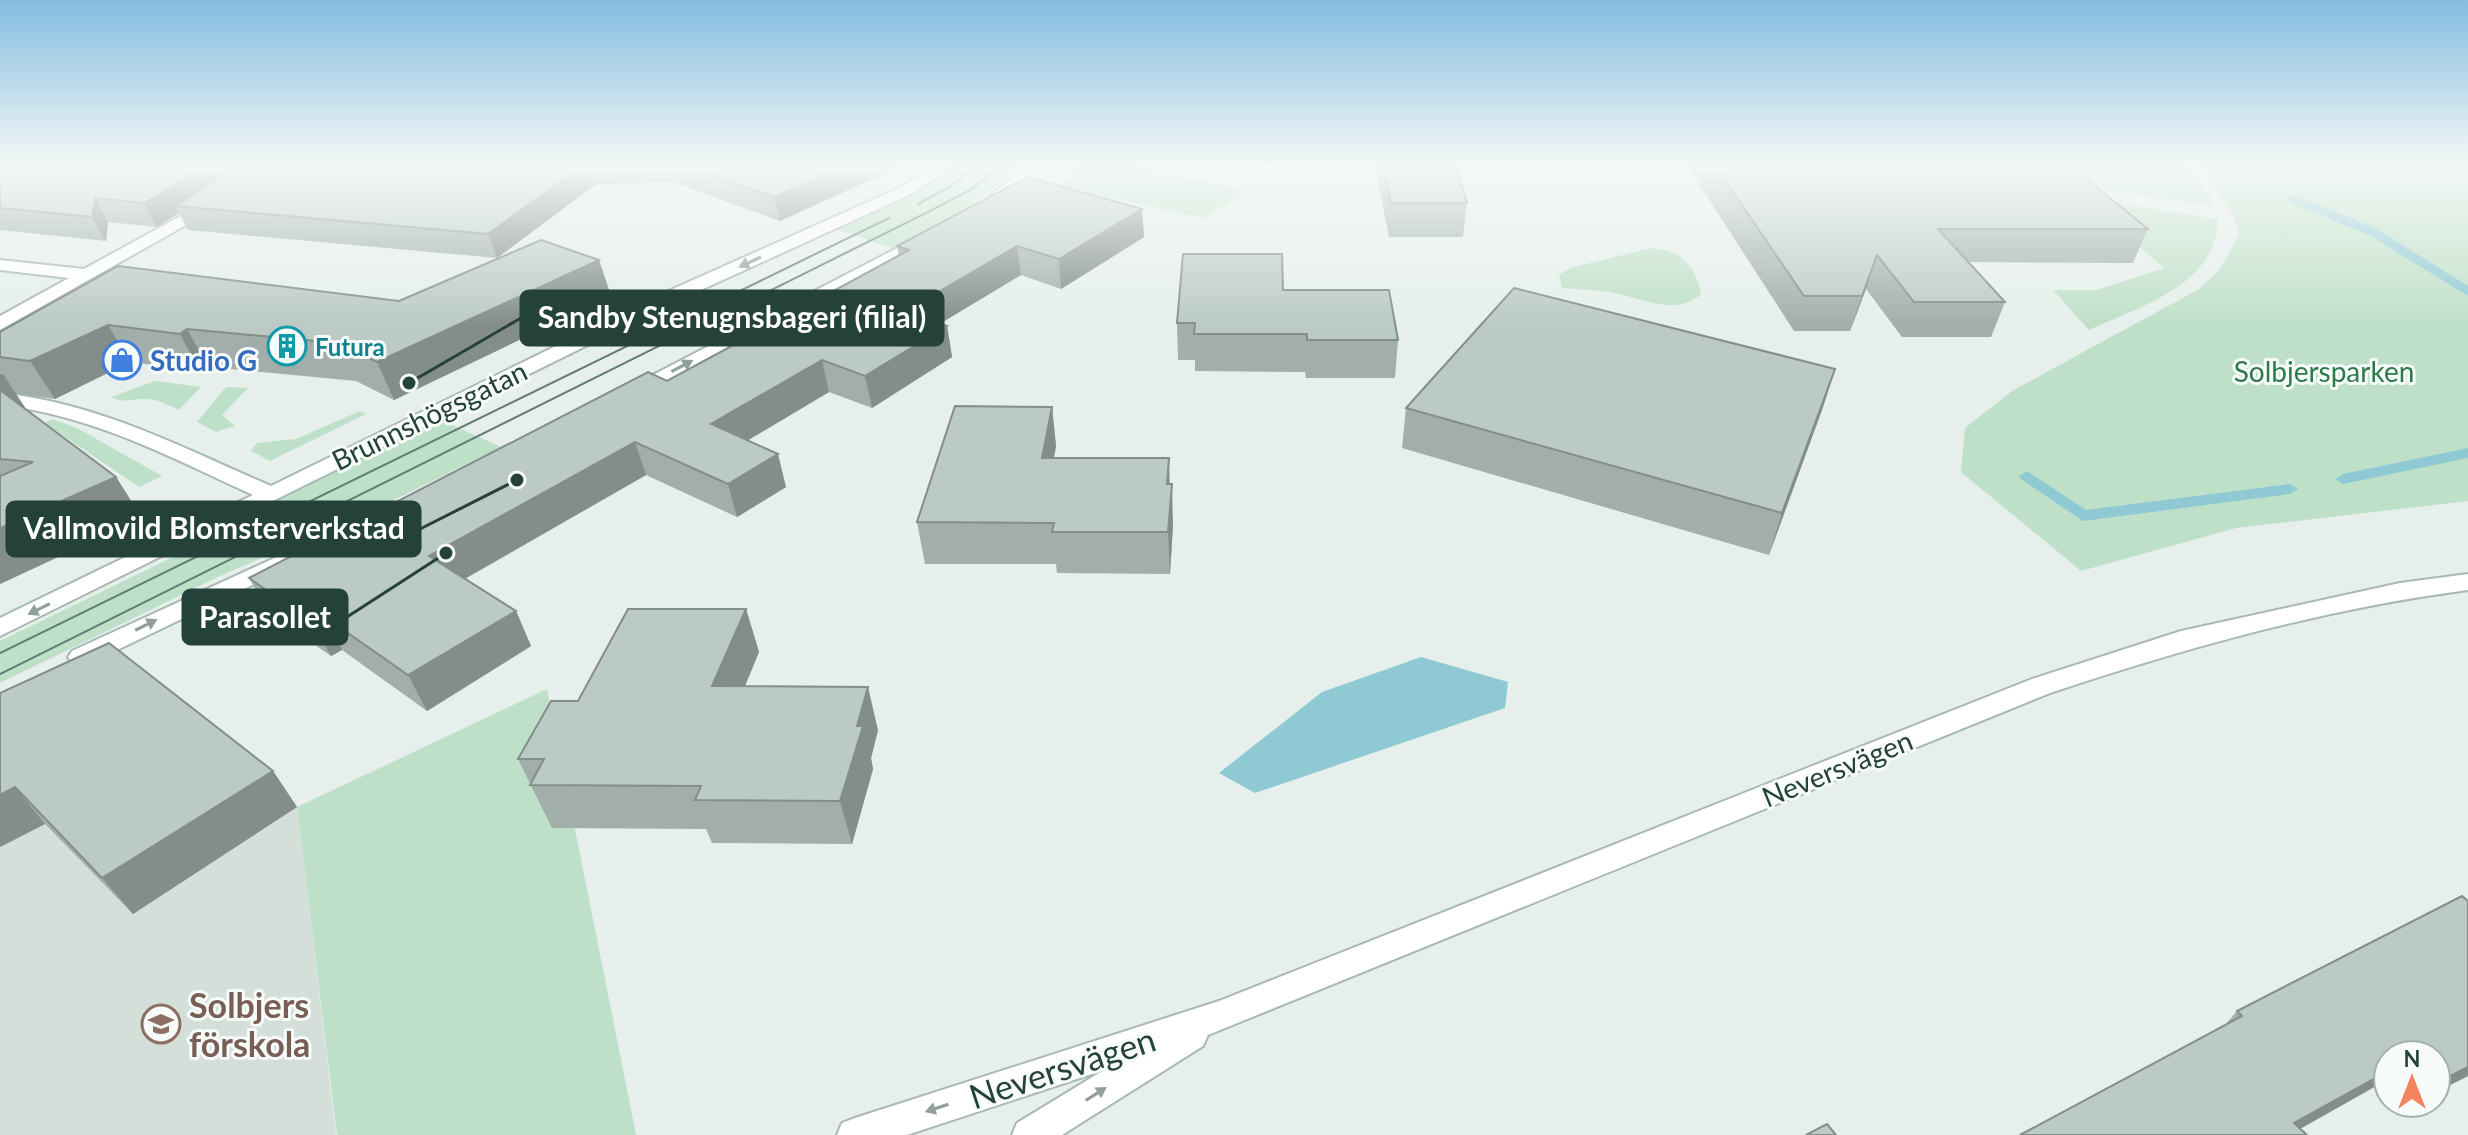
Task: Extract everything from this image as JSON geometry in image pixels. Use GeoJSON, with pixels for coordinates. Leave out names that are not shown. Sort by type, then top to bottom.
{"type":"FeatureCollection","features":[{"type":"Feature","properties":{"kind":"street"},"geometry":{"type":"LineString","coordinates":[[0,324],[83,274],[187,220]]}},
{"type":"Feature","properties":{"kind":"street","name":"Brunnshögsgatan"},"geometry":{"type":"LineString","coordinates":[[0,628],[157,552],[404,425],[843,220]]}},
{"type":"Feature","properties":{"kind":"street"},"geometry":{"type":"LineString","coordinates":[[620,398],[948,227]]}},
{"type":"Feature","properties":{"kind":"street"},"geometry":{"type":"LineString","coordinates":[[0,265],[83,274]]}},
{"type":"Feature","properties":{"kind":"street"},"geometry":{"type":"LineString","coordinates":[[0,399],[76,410],[131,429],[268,493]]}},
{"type":"Feature","properties":{"kind":"street"},"geometry":{"type":"LineString","coordinates":[[57,669],[326,542]]}},
{"type":"Feature","properties":{"kind":"street","name":"Neversvägen"},"geometry":{"type":"LineString","coordinates":[[855,1135],[1224,1015],[2041,686],[2181,640],[2400,591],[2468,582]]}},
{"type":"Feature","properties":{"kind":"street","name":"Neversvägen"},"geometry":{"type":"LineString","coordinates":[[1030,1135],[1224,1015]]}},
{"type":"Feature","properties":{"kind":"shaded area","name":"Solbjers förskola"},"geometry":{"type":"Polygon","coordinates":[[[297,807],[336,1135],[0,1135],[0,847],[45,824],[133,914],[297,807]]]}},
{"type":"Feature","properties":{"kind":"green space"},"geometry":{"type":"Polygon","coordinates":[[[850,220],[945,220],[892,248],[832,228],[850,220]]]}},
{"type":"Feature","properties":{"kind":"green space"},"geometry":{"type":"Polygon","coordinates":[[[2107,220],[2218,220],[2214,242],[2204,261],[2190,277],[2152,302],[2089,330],[2053,290],[2096,290],[2164,268],[2107,220]]]}},
{"type":"Feature","properties":{"kind":"green space","name":"Solbjersparken"},"geometry":{"type":"Polygon","coordinates":[[[2235,220],[2468,220],[2468,501],[2236,528],[2081,571],[1961,472],[1965,428],[2012,391],[2199,289],[2219,271],[2239,234],[2235,220]]]}},
{"type":"Feature","properties":{"kind":"green space"},"geometry":{"type":"Polygon","coordinates":[[[1651,248],[1670,252],[1685,261],[1696,276],[1701,295],[1682,304],[1664,305],[1612,292],[1562,288],[1559,275],[1570,268],[1651,248]]]}},
{"type":"Feature","properties":{"kind":"green space"},"geometry":{"type":"Polygon","coordinates":[[[155,381],[201,387],[179,410],[154,400],[111,397],[155,381]]]}},
{"type":"Feature","properties":{"kind":"green space"},"geometry":{"type":"Polygon","coordinates":[[[226,387],[248,388],[222,415],[235,426],[216,432],[197,422],[226,387]]]}},
{"type":"Feature","properties":{"kind":"green space"},"geometry":{"type":"Polygon","coordinates":[[[360,411],[366,414],[270,461],[251,451],[257,443],[296,439],[360,411]]]}},
{"type":"Feature","properties":{"kind":"green space"},"geometry":{"type":"Polygon","coordinates":[[[437,418],[501,447],[390,502],[218,577],[0,683],[0,641],[169,559],[313,476],[437,418]]]}},
{"type":"Feature","properties":{"kind":"green space"},"geometry":{"type":"Polygon","coordinates":[[[52,419],[77,428],[162,476],[139,487],[45,423],[52,419]]]}},
{"type":"Feature","properties":{"kind":"green space"},"geometry":{"type":"Polygon","coordinates":[[[547,689],[636,1135],[337,1135],[297,807],[547,689]]]}},
{"type":"Feature","properties":{"kind":"water"},"geometry":{"type":"Polygon","coordinates":[[[1421,657],[1508,682],[1505,708],[1255,793],[1219,773],[1322,692],[1421,657]]]}},
{"type":"Feature","properties":{"kind":"building"},"geometry":{"type":"Polygon","coordinates":[[[332,220],[507,220],[488,234],[332,220]]]}},
{"type":"Feature","properties":{"kind":"building"},"geometry":{"type":"Polygon","coordinates":[[[946,220],[1124,220],[1059,259],[1017,246],[906,311],[947,326],[865,376],[822,360],[711,424],[778,454],[728,484],[635,442],[429,556],[516,611],[408,675],[322,615],[311,621],[249,578],[648,372],[667,381],[909,250],[897,246],[946,220]]]}},
{"type":"Feature","properties":{"kind":"building"},"geometry":{"type":"Polygon","coordinates":[[[1752,220],[2137,220],[2148,229],[1938,229],[2005,302],[1914,302],[1877,255],[1862,296],[1804,296],[1752,220]]]}},
{"type":"Feature","properties":{"kind":"building"},"geometry":{"type":"Polygon","coordinates":[[[541,240],[599,260],[377,362],[338,343],[187,329],[180,334],[108,325],[30,361],[0,357],[0,332],[118,266],[399,301],[541,240]]]}},
{"type":"Feature","properties":{"kind":"building"},"geometry":{"type":"Polygon","coordinates":[[[1183,254],[1282,254],[1283,290],[1389,290],[1398,340],[1307,340],[1307,334],[1194,334],[1195,323],[1177,323],[1183,254]]]}},
{"type":"Feature","properties":{"kind":"building"},"geometry":{"type":"Polygon","coordinates":[[[1514,288],[1835,369],[1782,513],[1406,408],[1514,288]]]}},
{"type":"Feature","properties":{"kind":"building"},"geometry":{"type":"Polygon","coordinates":[[[0,390],[116,477],[0,528],[0,476],[33,462],[0,459],[0,390]]]}},
{"type":"Feature","properties":{"kind":"building"},"geometry":{"type":"Polygon","coordinates":[[[955,406],[1052,407],[1042,458],[1169,458],[1167,484],[1172,484],[1168,532],[1052,532],[1054,523],[917,522],[955,406]]]}},
{"type":"Feature","properties":{"kind":"building"},"geometry":{"type":"Polygon","coordinates":[[[628,609],[746,609],[712,686],[868,687],[857,726],[863,726],[840,801],[695,800],[701,786],[530,785],[544,759],[518,759],[551,701],[578,701],[628,609]]]}},
{"type":"Feature","properties":{"kind":"building"},"geometry":{"type":"Polygon","coordinates":[[[109,643],[273,771],[102,878],[15,787],[0,795],[0,693],[109,643]]]}},
{"type":"Feature","properties":{"kind":"building"},"geometry":{"type":"Polygon","coordinates":[[[2462,896],[2468,901],[2468,1067],[2452,1075],[2452,1039],[2372,1039],[2372,1080],[2294,1123],[2307,1135],[2020,1135],[2242,1016],[2237,1011],[2462,896]]]}},
{"type":"Feature","properties":{"kind":"building"},"geometry":{"type":"Polygon","coordinates":[[[1827,1124],[1836,1135],[1806,1135],[1827,1124]]]}},
{"type":"Feature","properties":{"kind":"waterway"},"geometry":{"type":"LineString","coordinates":[[2344,220],[2373,232],[2468,292]]}},
{"type":"Feature","properties":{"kind":"waterway"},"geometry":{"type":"LineString","coordinates":[[2343,479],[2468,453]]}},
{"type":"Feature","properties":{"kind":"waterway"},"geometry":{"type":"LineString","coordinates":[[2027,476],[2083,516],[2290,489]]}},
{"type":"Feature","properties":{"kind":"tram line"},"geometry":{"type":"LineString","coordinates":[[0,653],[885,220]]}},
{"type":"Feature","properties":{"kind":"tram line"},"geometry":{"type":"LineString","coordinates":[[0,674],[912,220]]}},
{"type":"Feature","properties":{"kind":"place","name":"Futura"},"geometry":{"type":"Point","coordinates":[287,346]}},
{"type":"Feature","properties":{"kind":"place","name":"Studio G"},"geometry":{"type":"Point","coordinates":[122,360]}},
{"type":"Feature","properties":{"kind":"place","name":"Sandby Stenugnsbageri (filial)"},"geometry":{"type":"Point","coordinates":[409,383]}},
{"type":"Feature","properties":{"kind":"place","name":"Vallmovild Blomsterverkstad"},"geometry":{"type":"Point","coordinates":[517,480]}},
{"type":"Feature","properties":{"kind":"place","name":"Parasollet"},"geometry":{"type":"Point","coordinates":[446,553]}},
{"type":"Feature","properties":{"kind":"place","name":"Solbjers förskola"},"geometry":{"type":"Point","coordinates":[161,1024]}}]}
